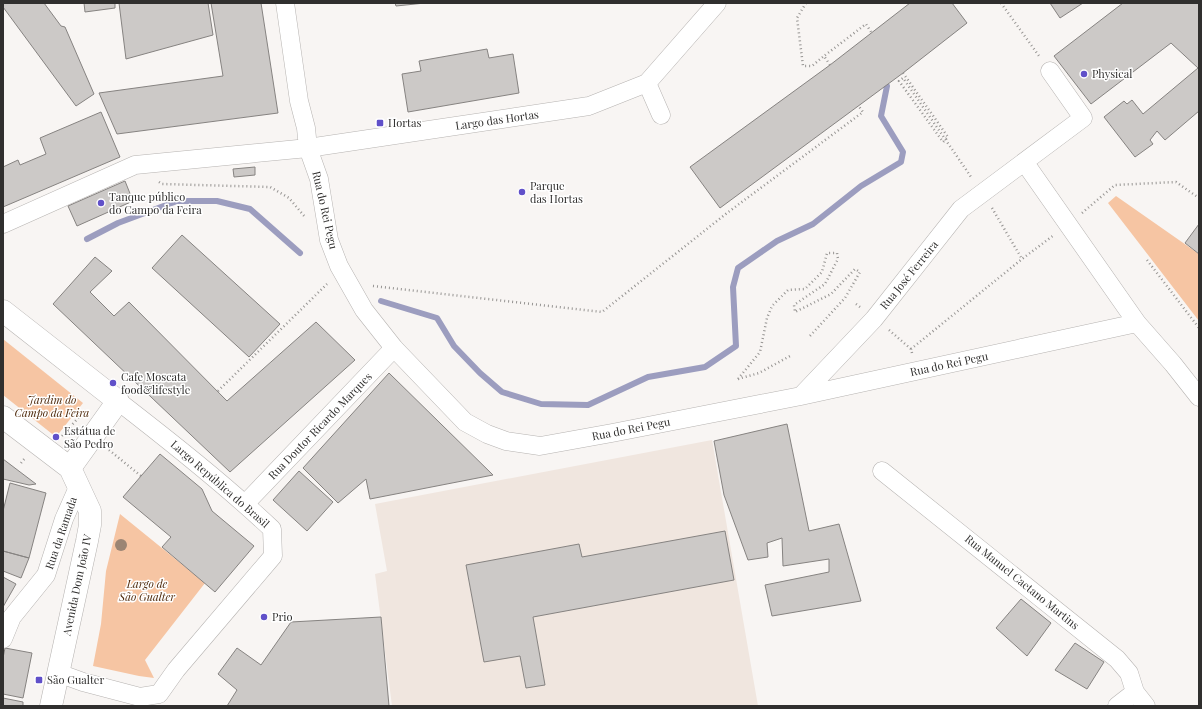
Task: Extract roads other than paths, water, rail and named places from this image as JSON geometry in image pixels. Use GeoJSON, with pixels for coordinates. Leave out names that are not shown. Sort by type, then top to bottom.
{"type":"FeatureCollection","features":[{"type":"Feature","properties":{"kind":"street","name":"Rua do Rei Pegu"},"geometry":{"type":"LineString","coordinates":[[285,3],[299,100],[306,128],[308,148],[319,179],[329,240],[339,266],[364,310],[394,348],[465,422],[487,434],[506,441],[540,446],[801,396],[1137,323]]}},
{"type":"Feature","properties":{"kind":"street","name":"Rua do Rei Pegu"},"geometry":{"type":"LineString","coordinates":[[294,3],[308,100],[306,128]]}},
{"type":"Feature","properties":{"kind":"street"},"geometry":{"type":"LineString","coordinates":[[661,115],[647,83],[716,3]]}},
{"type":"Feature","properties":{"kind":"street","name":"Rua José Ferreira"},"geometry":{"type":"LineString","coordinates":[[801,396],[874,319],[961,209],[1025,163],[1083,118],[1050,71]]}},
{"type":"Feature","properties":{"kind":"street","name":"Largo das Hortas"},"geometry":{"type":"LineString","coordinates":[[3,224],[135,165],[308,148],[589,106],[647,83]]}},
{"type":"Feature","properties":{"kind":"street"},"geometry":{"type":"LineString","coordinates":[[1025,163],[1137,323],[1199,397]]}},
{"type":"Feature","properties":{"kind":"street","name":"Largo República do Brasil"},"geometry":{"type":"LineString","coordinates":[[3,311],[177,447],[245,504],[272,529],[273,556],[176,670],[164,700]]}},
{"type":"Feature","properties":{"kind":"street","name":"Rua Doutor Ricardo Marques"},"geometry":{"type":"LineString","coordinates":[[245,504],[394,348]]}},
{"type":"Feature","properties":{"kind":"street"},"geometry":{"type":"LineString","coordinates":[[3,417],[74,476],[118,401]]}},
{"type":"Feature","properties":{"kind":"street","name":"Rua Manuel Caetano Martins"},"geometry":{"type":"LineString","coordinates":[[882,471],[1117,659],[1130,673],[1140,699]]}},
{"type":"Feature","properties":{"kind":"street","name":"Rua da Ramada"},"geometry":{"type":"LineString","coordinates":[[3,639],[12,617],[46,575],[64,519],[74,476]]}},
{"type":"Feature","properties":{"kind":"street","name":"Avenida Dom João IV"},"geometry":{"type":"LineString","coordinates":[[51,706],[90,524],[90,511],[74,476]]}},
{"type":"Feature","properties":{"kind":"street"},"geometry":{"type":"LineString","coordinates":[[58,673],[83,682],[140,697],[164,700]]}},
{"type":"Feature","properties":{"kind":"street"},"geometry":{"type":"LineString","coordinates":[[1117,706],[1140,699]]}},
{"type":"Feature","properties":{"kind":"waterway"},"geometry":{"type":"LineString","coordinates":[[381,301],[437,318],[454,346],[480,373],[502,392],[541,404],[588,405],[648,377],[705,367],[736,346],[733,287],[738,268],[777,241],[813,224],[861,186],[901,162],[903,152],[881,116],[887,86]]}},
{"type":"Feature","properties":{"kind":"waterway"},"geometry":{"type":"LineString","coordinates":[[87,239],[118,223],[177,201],[217,201],[250,209],[300,253]]}},
{"type":"Feature","properties":{"kind":"place","name":"Physical"},"geometry":{"type":"Point","coordinates":[1084,74]}},
{"type":"Feature","properties":{"kind":"place","name":"Hortas"},"geometry":{"type":"Point","coordinates":[380,123]}},
{"type":"Feature","properties":{"kind":"place","name":"Parque das Hortas"},"geometry":{"type":"Point","coordinates":[522,192]}},
{"type":"Feature","properties":{"kind":"place","name":"Tanque público do Campo da Feira"},"geometry":{"type":"Point","coordinates":[101,203]}},
{"type":"Feature","properties":{"kind":"place","name":"Cafe Moscata food&lifestyle"},"geometry":{"type":"Point","coordinates":[113,383]}},
{"type":"Feature","properties":{"kind":"place","name":"Estátua de São Pedro"},"geometry":{"type":"Point","coordinates":[56,437]}},
{"type":"Feature","properties":{"kind":"place","name":"Prio"},"geometry":{"type":"Point","coordinates":[264,617]}},
{"type":"Feature","properties":{"kind":"place","name":"São Gualter"},"geometry":{"type":"Point","coordinates":[39,680]}},
{"type":"Feature","properties":{"kind":"park label","name":"Jardim do Campo da Feira"},"geometry":{"type":"Point","coordinates":[52,406]}},
{"type":"Feature","properties":{"kind":"park label","name":"Largo de São Gualter"},"geometry":{"type":"Point","coordinates":[147,590]}}]}
